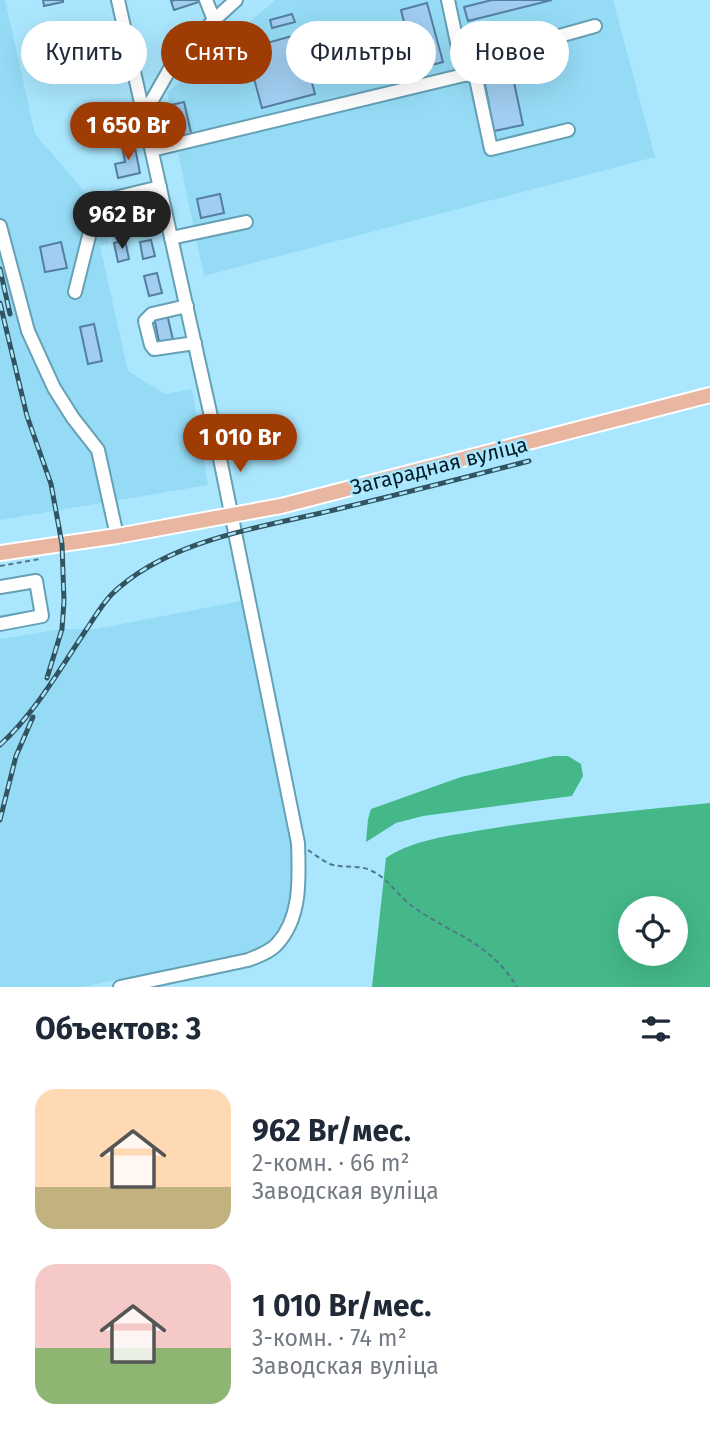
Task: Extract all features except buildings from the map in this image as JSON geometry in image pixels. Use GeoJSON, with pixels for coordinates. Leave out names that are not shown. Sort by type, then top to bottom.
{"type":"FeatureCollection","features":[{"type":"Feature","properties":{"kind":"main road","name":"Загарадная вуліца"},"geometry":{"type":"LineString","coordinates":[[0,554],[117,536],[294,503],[710,395]]}},
{"type":"Feature","properties":{"kind":"street"},"geometry":{"type":"LineString","coordinates":[[118,0],[123,21]]}},
{"type":"Feature","properties":{"kind":"street"},"geometry":{"type":"LineString","coordinates":[[206,0],[214,20],[236,0]]}},
{"type":"Feature","properties":{"kind":"street"},"geometry":{"type":"LineString","coordinates":[[448,0],[453,21]]}},
{"type":"Feature","properties":{"kind":"street"},"geometry":{"type":"LineString","coordinates":[[569,34],[595,26]]}},
{"type":"Feature","properties":{"kind":"street"},"geometry":{"type":"LineString","coordinates":[[152,150],[450,72]]}},
{"type":"Feature","properties":{"kind":"street"},"geometry":{"type":"LineString","coordinates":[[144,116],[161,82]]}},
{"type":"Feature","properties":{"kind":"street"},"geometry":{"type":"LineString","coordinates":[[120,987],[248,960],[276,946],[294,914],[299,886],[298,844],[232,516],[136,84]]}},
{"type":"Feature","properties":{"kind":"street"},"geometry":{"type":"LineString","coordinates":[[477,84],[491,149],[568,130]]}},
{"type":"Feature","properties":{"kind":"street"},"geometry":{"type":"LineString","coordinates":[[75,292],[97,204],[160,187]]}},
{"type":"Feature","properties":{"kind":"street"},"geometry":{"type":"LineString","coordinates":[[171,238],[246,222]]}},
{"type":"Feature","properties":{"kind":"street"},"geometry":{"type":"LineString","coordinates":[[0,226],[27,331],[54,388],[72,418],[98,450],[117,536]]}},
{"type":"Feature","properties":{"kind":"street"},"geometry":{"type":"LineString","coordinates":[[187,306],[152,314],[145,321],[151,345],[155,349],[195,343]]}},
{"type":"Feature","properties":{"kind":"street"},"geometry":{"type":"LineString","coordinates":[[0,587],[36,581],[42,616],[0,624]]}},
{"type":"Feature","properties":{"kind":"path"},"geometry":{"type":"LineString","coordinates":[[298,844],[331,864],[356,866],[372,871],[392,885],[411,905],[480,945],[509,974],[517,987]]}},
{"type":"Feature","properties":{"kind":"shaded area"},"geometry":{"type":"Polygon","coordinates":[[[0,0],[5,0],[21,71],[21,84],[24,84],[35,134],[100,210],[109,244],[100,246],[128,371],[165,394],[192,389],[208,485],[0,520],[0,0]]]}},
{"type":"Feature","properties":{"kind":"shaded area"},"geometry":{"type":"Polygon","coordinates":[[[275,0],[613,0],[655,157],[204,276],[178,153],[182,152],[167,93],[177,84],[272,84],[272,21],[251,21],[275,0]]]}},
{"type":"Feature","properties":{"kind":"shaded area"},"geometry":{"type":"Polygon","coordinates":[[[241,601],[293,856],[292,888],[283,927],[271,942],[253,951],[82,987],[0,987],[0,639],[62,629],[96,629],[241,601]]]}},
{"type":"Feature","properties":{"kind":"green space"},"geometry":{"type":"Polygon","coordinates":[[[554,756],[568,756],[581,764],[583,776],[572,796],[423,816],[396,823],[366,842],[371,809],[461,777],[554,756]]]}},
{"type":"Feature","properties":{"kind":"green space"},"geometry":{"type":"Polygon","coordinates":[[[710,803],[710,987],[372,987],[386,858],[420,842],[457,834],[710,803]]]}},
{"type":"Feature","properties":{"kind":"railway"},"geometry":{"type":"LineString","coordinates":[[0,269],[10,314]]}},
{"type":"Feature","properties":{"kind":"railway"},"geometry":{"type":"LineString","coordinates":[[0,303],[27,416],[51,484],[62,544],[62,629],[47,678]]}},
{"type":"Feature","properties":{"kind":"railway"},"geometry":{"type":"LineString","coordinates":[[0,745],[36,705],[111,595],[134,576],[161,560],[220,537],[529,461]]}},
{"type":"Feature","properties":{"kind":"railway"},"geometry":{"type":"LineString","coordinates":[[0,820],[16,756],[33,717]]}}]}
